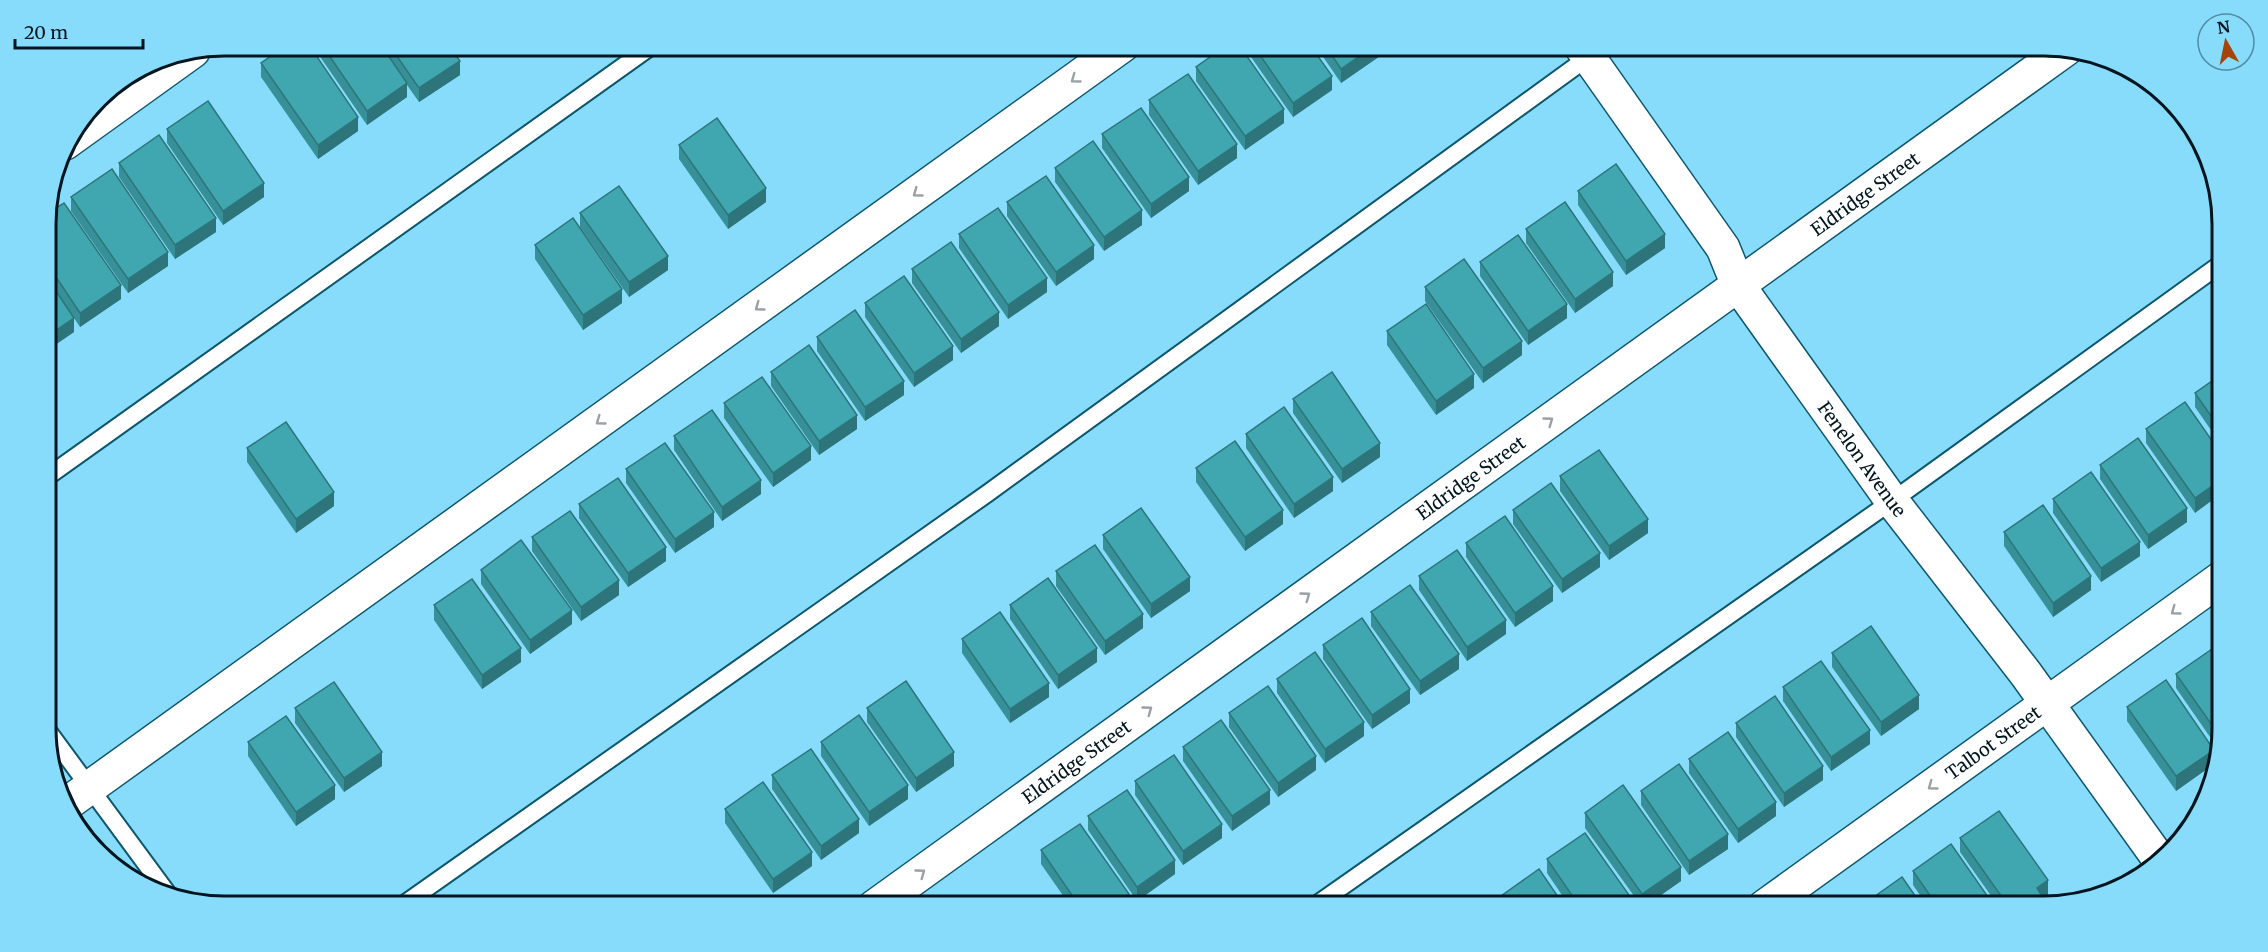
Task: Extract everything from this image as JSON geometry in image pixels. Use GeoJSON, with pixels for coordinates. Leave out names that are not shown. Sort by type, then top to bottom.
{"type":"FeatureCollection","features":[{"type":"Feature","properties":{"kind":"street"},"geometry":{"type":"LineString","coordinates":[[79,796],[1108,56]]}},
{"type":"Feature","properties":{"kind":"street","name":"Fenelon Avenue"},"geometry":{"type":"LineString","coordinates":[[1596,56],[1723,248],[1738,285],[1892,501],[2026,674],[2155,854]]}},
{"type":"Feature","properties":{"kind":"street","name":"Eldridge Street"},"geometry":{"type":"LineString","coordinates":[[889,896],[2056,56]]}},
{"type":"Feature","properties":{"kind":"street"},"geometry":{"type":"LineString","coordinates":[[85,129],[178,62]]}},
{"type":"Feature","properties":{"kind":"street","name":"Talbot Street"},"geometry":{"type":"LineString","coordinates":[[1779,896],[2212,585]]}},
{"type":"Feature","properties":{"kind":"lane"},"geometry":{"type":"LineString","coordinates":[[56,471],[638,56]]}},
{"type":"Feature","properties":{"kind":"lane"},"geometry":{"type":"LineString","coordinates":[[416,896],[988,493],[1581,56]]}},
{"type":"Feature","properties":{"kind":"lane"},"geometry":{"type":"LineString","coordinates":[[1330,896],[1892,501],[2212,270]]}},
{"type":"Feature","properties":{"kind":"lane"},"geometry":{"type":"LineString","coordinates":[[58,751],[79,796],[157,882]]}},
{"type":"Feature","properties":{"kind":"building"},"geometry":{"type":"Polygon","coordinates":[[[271,56],[316,56],[358,117],[318,145],[261,63],[271,56]]]}},
{"type":"Feature","properties":{"kind":"building"},"geometry":{"type":"Polygon","coordinates":[[[330,56],[389,56],[407,83],[367,111],[330,56]]]}},
{"type":"Feature","properties":{"kind":"building"},"geometry":{"type":"Polygon","coordinates":[[[397,56],[457,56],[460,61],[419,88],[397,56]]]}},
{"type":"Feature","properties":{"kind":"building"},"geometry":{"type":"Polygon","coordinates":[[[1212,56],[1247,56],[1284,109],[1245,136],[1196,67],[1212,56]]]}},
{"type":"Feature","properties":{"kind":"building"},"geometry":{"type":"Polygon","coordinates":[[[1261,56],[1318,56],[1332,76],[1293,103],[1261,56]]]}},
{"type":"Feature","properties":{"kind":"building"},"geometry":{"type":"Polygon","coordinates":[[[1332,56],[1359,56],[1341,69],[1332,56]]]}},
{"type":"Feature","properties":{"kind":"building"},"geometry":{"type":"Polygon","coordinates":[[[1188,74],[1237,144],[1198,171],[1149,100],[1188,74]]]}},
{"type":"Feature","properties":{"kind":"building"},"geometry":{"type":"Polygon","coordinates":[[[208,101],[264,183],[223,211],[167,129],[208,101]]]}},
{"type":"Feature","properties":{"kind":"building"},"geometry":{"type":"Polygon","coordinates":[[[1141,108],[1189,177],[1151,204],[1102,134],[1141,108]]]}},
{"type":"Feature","properties":{"kind":"building"},"geometry":{"type":"Polygon","coordinates":[[[717,118],[766,188],[728,215],[679,145],[717,118]]]}},
{"type":"Feature","properties":{"kind":"building"},"geometry":{"type":"Polygon","coordinates":[[[159,135],[216,218],[175,245],[119,163],[159,135]]]}},
{"type":"Feature","properties":{"kind":"building"},"geometry":{"type":"Polygon","coordinates":[[[1093,141],[1142,210],[1104,237],[1055,168],[1093,141]]]}},
{"type":"Feature","properties":{"kind":"building"},"geometry":{"type":"Polygon","coordinates":[[[1616,164],[1665,234],[1626,261],[1578,191],[1616,164]]]}},
{"type":"Feature","properties":{"kind":"building"},"geometry":{"type":"Polygon","coordinates":[[[112,169],[168,252],[128,279],[71,197],[112,169]]]}},
{"type":"Feature","properties":{"kind":"building"},"geometry":{"type":"Polygon","coordinates":[[[1046,176],[1094,245],[1056,272],[1007,202],[1046,176]]]}},
{"type":"Feature","properties":{"kind":"building"},"geometry":{"type":"Polygon","coordinates":[[[619,186],[668,256],[629,282],[580,213],[619,186]]]}},
{"type":"Feature","properties":{"kind":"building"},"geometry":{"type":"Polygon","coordinates":[[[1565,202],[1613,272],[1575,299],[1526,229],[1565,202]]]}},
{"type":"Feature","properties":{"kind":"building"},"geometry":{"type":"Polygon","coordinates":[[[64,203],[121,285],[80,313],[56,277],[56,208],[64,203]]]}},
{"type":"Feature","properties":{"kind":"building"},"geometry":{"type":"Polygon","coordinates":[[[998,208],[1047,278],[1008,305],[959,234],[998,208]]]}},
{"type":"Feature","properties":{"kind":"building"},"geometry":{"type":"Polygon","coordinates":[[[573,218],[622,289],[583,315],[535,245],[573,218]]]}},
{"type":"Feature","properties":{"kind":"building"},"geometry":{"type":"Polygon","coordinates":[[[1518,235],[1567,304],[1528,331],[1480,262],[1518,235]]]}},
{"type":"Feature","properties":{"kind":"building"},"geometry":{"type":"Polygon","coordinates":[[[951,242],[999,312],[961,339],[912,269],[951,242]]]}},
{"type":"Feature","properties":{"kind":"building"},"geometry":{"type":"Polygon","coordinates":[[[1464,259],[1522,341],[1483,368],[1425,287],[1464,259]]]}},
{"type":"Feature","properties":{"kind":"building"},"geometry":{"type":"Polygon","coordinates":[[[904,276],[953,346],[914,373],[865,303],[904,276]]]}},
{"type":"Feature","properties":{"kind":"building"},"geometry":{"type":"Polygon","coordinates":[[[56,291],[74,318],[56,330],[56,291]]]}},
{"type":"Feature","properties":{"kind":"building"},"geometry":{"type":"Polygon","coordinates":[[[1426,304],[1474,374],[1436,401],[1387,331],[1426,304]]]}},
{"type":"Feature","properties":{"kind":"building"},"geometry":{"type":"Polygon","coordinates":[[[855,310],[904,381],[865,407],[817,337],[855,310]]]}},
{"type":"Feature","properties":{"kind":"building"},"geometry":{"type":"Polygon","coordinates":[[[809,345],[857,415],[819,441],[771,372],[809,345]]]}},
{"type":"Feature","properties":{"kind":"building"},"geometry":{"type":"Polygon","coordinates":[[[1332,372],[1380,443],[1342,469],[1293,399],[1332,372]]]}},
{"type":"Feature","properties":{"kind":"building"},"geometry":{"type":"Polygon","coordinates":[[[762,377],[811,446],[773,473],[724,403],[762,377]]]}},
{"type":"Feature","properties":{"kind":"building"},"geometry":{"type":"Polygon","coordinates":[[[2212,381],[2212,418],[2195,393],[2212,381]]]}},
{"type":"Feature","properties":{"kind":"building"},"geometry":{"type":"Polygon","coordinates":[[[2185,402],[2212,441],[2212,486],[2195,498],[2146,429],[2185,402]]]}},
{"type":"Feature","properties":{"kind":"building"},"geometry":{"type":"Polygon","coordinates":[[[1284,407],[1333,477],[1294,504],[1246,434],[1284,407]]]}},
{"type":"Feature","properties":{"kind":"building"},"geometry":{"type":"Polygon","coordinates":[[[712,410],[761,480],[722,507],[674,436],[712,410]]]}},
{"type":"Feature","properties":{"kind":"building"},"geometry":{"type":"Polygon","coordinates":[[[286,422],[334,492],[296,519],[247,448],[286,422]]]}},
{"type":"Feature","properties":{"kind":"building"},"geometry":{"type":"Polygon","coordinates":[[[2138,438],[2187,508],[2148,535],[2100,465],[2138,438]]]}},
{"type":"Feature","properties":{"kind":"building"},"geometry":{"type":"Polygon","coordinates":[[[1235,441],[1283,510],[1245,537],[1196,468],[1235,441]]]}},
{"type":"Feature","properties":{"kind":"building"},"geometry":{"type":"Polygon","coordinates":[[[665,443],[714,512],[675,539],[626,469],[665,443]]]}},
{"type":"Feature","properties":{"kind":"building"},"geometry":{"type":"Polygon","coordinates":[[[1599,450],[1648,519],[1609,546],[1560,476],[1599,450]]]}},
{"type":"Feature","properties":{"kind":"building"},"geometry":{"type":"Polygon","coordinates":[[[2091,472],[2140,542],[2101,568],[2053,499],[2091,472]]]}},
{"type":"Feature","properties":{"kind":"building"},"geometry":{"type":"Polygon","coordinates":[[[618,478],[666,547],[628,573],[579,504],[618,478]]]}},
{"type":"Feature","properties":{"kind":"building"},"geometry":{"type":"Polygon","coordinates":[[[1551,483],[1600,553],[1562,579],[1513,510],[1551,483]]]}},
{"type":"Feature","properties":{"kind":"building"},"geometry":{"type":"Polygon","coordinates":[[[2043,505],[2091,576],[2053,603],[2004,532],[2043,505]]]}},
{"type":"Feature","properties":{"kind":"building"},"geometry":{"type":"Polygon","coordinates":[[[1141,508],[1190,577],[1151,604],[1103,535],[1141,508]]]}},
{"type":"Feature","properties":{"kind":"building"},"geometry":{"type":"Polygon","coordinates":[[[570,511],[619,580],[581,607],[532,537],[570,511]]]}},
{"type":"Feature","properties":{"kind":"building"},"geometry":{"type":"Polygon","coordinates":[[[1505,516],[1553,586],[1515,613],[1466,543],[1505,516]]]}},
{"type":"Feature","properties":{"kind":"building"},"geometry":{"type":"Polygon","coordinates":[[[521,540],[572,610],[530,640],[481,570],[521,540]]]}},
{"type":"Feature","properties":{"kind":"building"},"geometry":{"type":"Polygon","coordinates":[[[1095,545],[1143,614],[1105,641],[1056,571],[1095,545]]]}},
{"type":"Feature","properties":{"kind":"building"},"geometry":{"type":"Polygon","coordinates":[[[1457,550],[1506,620],[1467,647],[1419,576],[1457,550]]]}},
{"type":"Feature","properties":{"kind":"building"},"geometry":{"type":"Polygon","coordinates":[[[1048,578],[1097,648],[1058,675],[1010,605],[1048,578]]]}},
{"type":"Feature","properties":{"kind":"building"},"geometry":{"type":"Polygon","coordinates":[[[472,579],[521,648],[482,675],[434,605],[472,579]]]}},
{"type":"Feature","properties":{"kind":"building"},"geometry":{"type":"Polygon","coordinates":[[[1410,585],[1459,654],[1420,681],[1371,612],[1410,585]]]}},
{"type":"Feature","properties":{"kind":"building"},"geometry":{"type":"Polygon","coordinates":[[[1000,612],[1049,683],[1010,709],[962,639],[1000,612]]]}},
{"type":"Feature","properties":{"kind":"building"},"geometry":{"type":"Polygon","coordinates":[[[1362,618],[1410,689],[1372,715],[1323,645],[1362,618]]]}},
{"type":"Feature","properties":{"kind":"building"},"geometry":{"type":"Polygon","coordinates":[[[1871,626],[1919,695],[1881,722],[1832,653],[1871,626]]]}},
{"type":"Feature","properties":{"kind":"building"},"geometry":{"type":"Polygon","coordinates":[[[2212,649],[2212,725],[2176,674],[2212,649]]]}},
{"type":"Feature","properties":{"kind":"building"},"geometry":{"type":"Polygon","coordinates":[[[1315,652],[1364,722],[1325,749],[1277,679],[1315,652]]]}},
{"type":"Feature","properties":{"kind":"building"},"geometry":{"type":"Polygon","coordinates":[[[1821,661],[1870,730],[1831,757],[1783,687],[1821,661]]]}},
{"type":"Feature","properties":{"kind":"building"},"geometry":{"type":"Polygon","coordinates":[[[2166,680],[2211,746],[2210,753],[2176,776],[2127,707],[2166,680]]]}},
{"type":"Feature","properties":{"kind":"building"},"geometry":{"type":"Polygon","coordinates":[[[906,681],[954,752],[916,778],[867,708],[906,681]]]}},
{"type":"Feature","properties":{"kind":"building"},"geometry":{"type":"Polygon","coordinates":[[[334,682],[382,752],[344,778],[295,708],[334,682]]]}},
{"type":"Feature","properties":{"kind":"building"},"geometry":{"type":"Polygon","coordinates":[[[1268,686],[1316,756],[1278,783],[1229,713],[1268,686]]]}},
{"type":"Feature","properties":{"kind":"building"},"geometry":{"type":"Polygon","coordinates":[[[1775,696],[1823,766],[1784,793],[1736,723],[1775,696]]]}},
{"type":"Feature","properties":{"kind":"building"},"geometry":{"type":"Polygon","coordinates":[[[859,715],[908,785],[869,812],[821,742],[859,715]]]}},
{"type":"Feature","properties":{"kind":"building"},"geometry":{"type":"Polygon","coordinates":[[[286,716],[335,785],[296,812],[248,742],[286,716]]]}},
{"type":"Feature","properties":{"kind":"building"},"geometry":{"type":"Polygon","coordinates":[[[1221,720],[1270,790],[1232,816],[1183,747],[1221,720]]]}},
{"type":"Feature","properties":{"kind":"building"},"geometry":{"type":"Polygon","coordinates":[[[1728,732],[1776,802],[1738,829],[1689,759],[1728,732]]]}},
{"type":"Feature","properties":{"kind":"building"},"geometry":{"type":"Polygon","coordinates":[[[811,749],[859,819],[821,846],[772,775],[811,749]]]}},
{"type":"Feature","properties":{"kind":"building"},"geometry":{"type":"Polygon","coordinates":[[[1174,755],[1222,824],[1183,851],[1135,781],[1174,755]]]}},
{"type":"Feature","properties":{"kind":"building"},"geometry":{"type":"Polygon","coordinates":[[[1679,764],[1728,834],[1689,861],[1641,791],[1679,764]]]}},
{"type":"Feature","properties":{"kind":"building"},"geometry":{"type":"Polygon","coordinates":[[[763,782],[812,852],[773,879],[725,809],[763,782]]]}},
{"type":"Feature","properties":{"kind":"building"},"geometry":{"type":"Polygon","coordinates":[[[1623,785],[1681,867],[1642,894],[1585,813],[1623,785]]]}},
{"type":"Feature","properties":{"kind":"building"},"geometry":{"type":"Polygon","coordinates":[[[1127,790],[1175,860],[1137,887],[1088,816],[1127,790]]]}},
{"type":"Feature","properties":{"kind":"building"},"geometry":{"type":"Polygon","coordinates":[[[1999,811],[2048,880],[2037,888],[2042,896],[2001,896],[1960,838],[1999,811]]]}},
{"type":"Feature","properties":{"kind":"building"},"geometry":{"type":"Polygon","coordinates":[[[1080,824],[1129,894],[1126,896],[1072,896],[1041,850],[1080,824]]]}},
{"type":"Feature","properties":{"kind":"building"},"geometry":{"type":"Polygon","coordinates":[[[1585,833],[1630,896],[1572,896],[1547,859],[1585,833]]]}},
{"type":"Feature","properties":{"kind":"building"},"geometry":{"type":"Polygon","coordinates":[[[1951,844],[1987,896],[1930,896],[1913,871],[1951,844]]]}},
{"type":"Feature","properties":{"kind":"building"},"geometry":{"type":"Polygon","coordinates":[[[1539,869],[1557,896],[1501,896],[1539,869]]]}},
{"type":"Feature","properties":{"kind":"building"},"geometry":{"type":"Polygon","coordinates":[[[1902,877],[1915,896],[1875,896],[1902,877]]]}}]}
